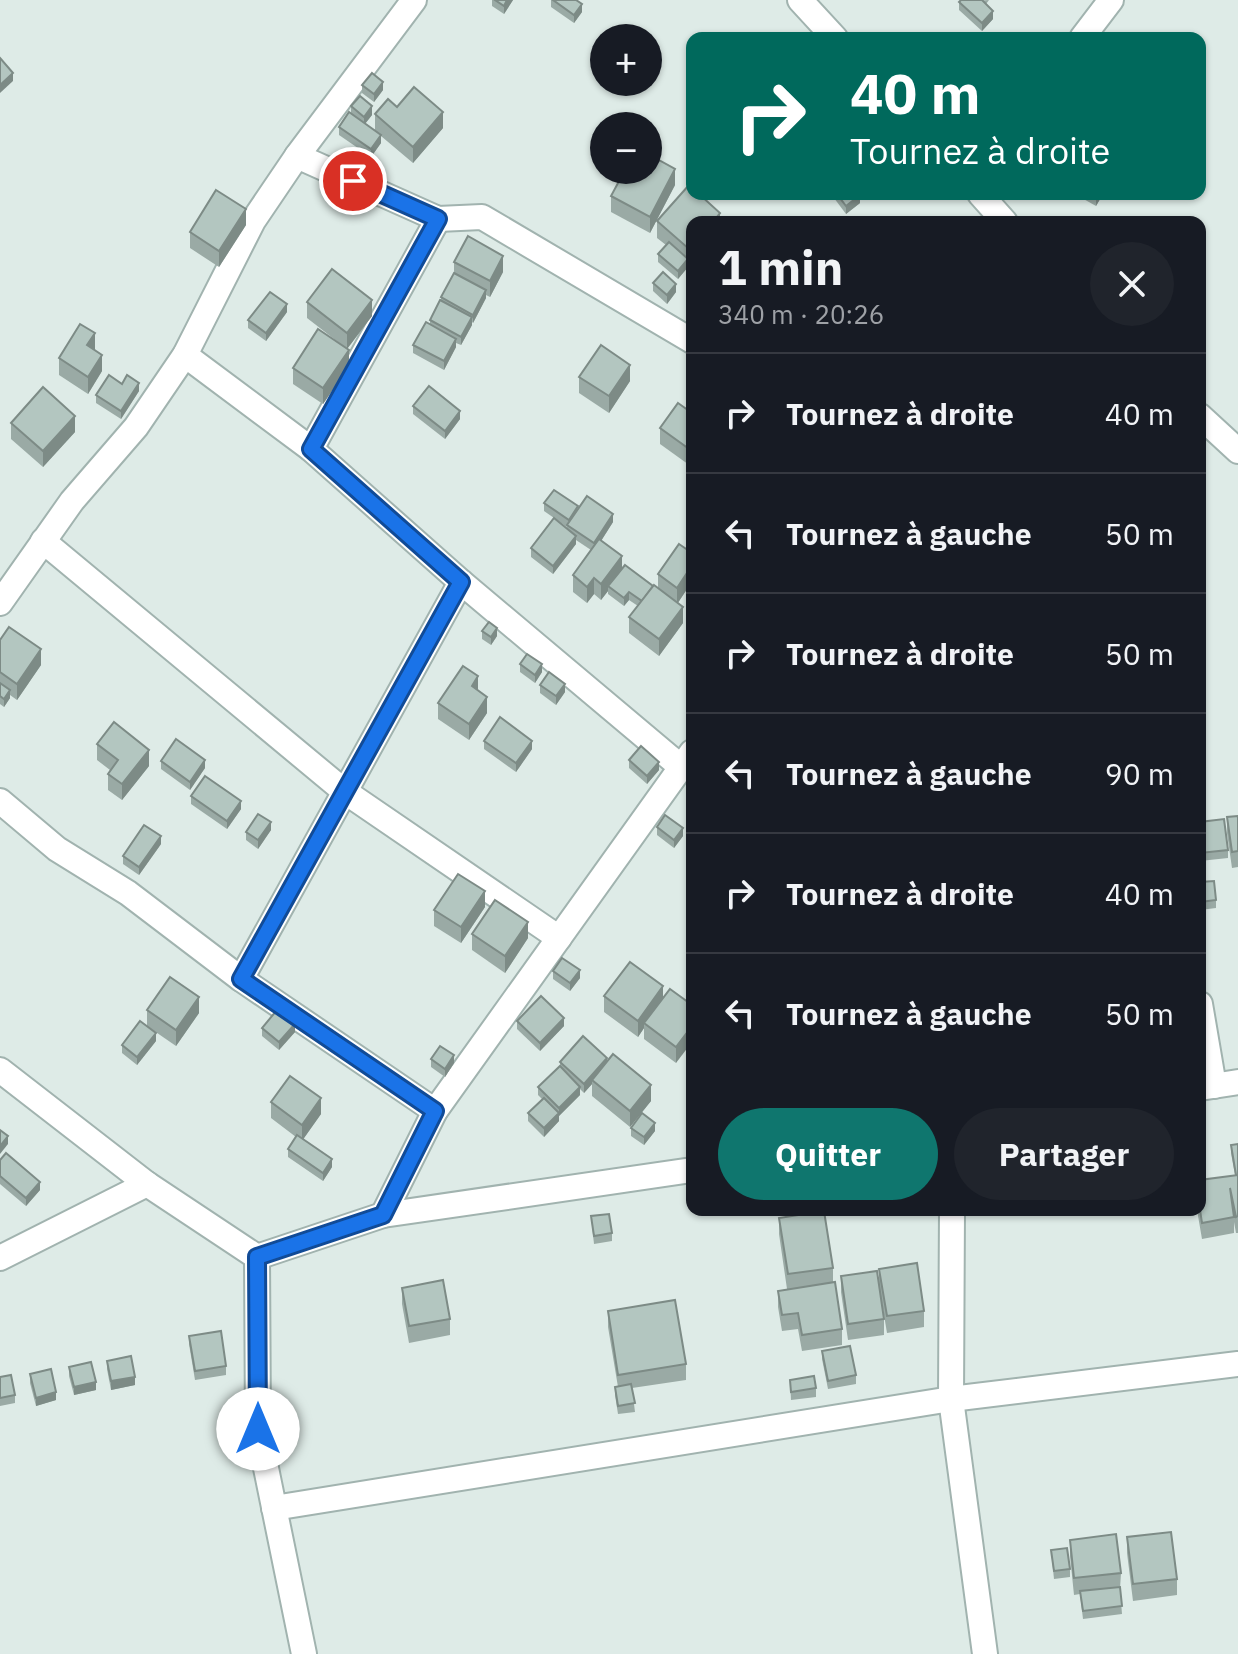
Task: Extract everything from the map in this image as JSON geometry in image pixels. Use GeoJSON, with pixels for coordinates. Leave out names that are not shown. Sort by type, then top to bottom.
{"type":"FeatureCollection","features":[{"type":"Feature","properties":{"kind":"street"},"geometry":{"type":"LineString","coordinates":[[0,603],[72,501],[136,427],[185,355],[253,221],[297,156],[414,0]]}},
{"type":"Feature","properties":{"kind":"street"},"geometry":{"type":"LineString","coordinates":[[800,0],[829,32]]}},
{"type":"Feature","properties":{"kind":"street"},"geometry":{"type":"LineString","coordinates":[[1087,32],[1111,0]]}},
{"type":"Feature","properties":{"kind":"street"},"geometry":{"type":"LineString","coordinates":[[297,156],[438,219],[482,217],[686,337]]}},
{"type":"Feature","properties":{"kind":"street"},"geometry":{"type":"LineString","coordinates":[[985,200],[1000,216]]}},
{"type":"Feature","properties":{"kind":"street"},"geometry":{"type":"LineString","coordinates":[[311,449],[438,219]]}},
{"type":"Feature","properties":{"kind":"street"},"geometry":{"type":"LineString","coordinates":[[185,355],[311,449],[461,582],[686,760],[435,1111],[383,1215]]}},
{"type":"Feature","properties":{"kind":"street"},"geometry":{"type":"LineString","coordinates":[[1206,422],[1238,451]]}},
{"type":"Feature","properties":{"kind":"street"},"geometry":{"type":"LineString","coordinates":[[43,541],[344,791],[559,938]]}},
{"type":"Feature","properties":{"kind":"street"},"geometry":{"type":"LineString","coordinates":[[241,979],[461,582]]}},
{"type":"Feature","properties":{"kind":"street"},"geometry":{"type":"LineString","coordinates":[[0,801],[57,849],[128,893],[241,979],[435,1111]]}},
{"type":"Feature","properties":{"kind":"street"},"geometry":{"type":"LineString","coordinates":[[1206,1033],[1217,1085]]}},
{"type":"Feature","properties":{"kind":"street"},"geometry":{"type":"LineString","coordinates":[[0,1070],[147,1184],[257,1257]]}},
{"type":"Feature","properties":{"kind":"street"},"geometry":{"type":"LineString","coordinates":[[257,1257],[383,1215],[686,1171]]}},
{"type":"Feature","properties":{"kind":"street"},"geometry":{"type":"LineString","coordinates":[[0,1258],[147,1184]]}},
{"type":"Feature","properties":{"kind":"street"},"geometry":{"type":"LineString","coordinates":[[952,1216],[951,1399],[985,1654]]}},
{"type":"Feature","properties":{"kind":"street"},"geometry":{"type":"LineString","coordinates":[[257,1257],[258,1429],[304,1654]]}},
{"type":"Feature","properties":{"kind":"street"},"geometry":{"type":"LineString","coordinates":[[274,1508],[951,1399],[1238,1364]]}},
{"type":"Feature","properties":{"kind":"building"},"geometry":{"type":"Polygon","coordinates":[[[553,0],[576,0],[582,4],[574,15],[553,0]]]}},
{"type":"Feature","properties":{"kind":"building"},"geometry":{"type":"Polygon","coordinates":[[[982,0],[993,11],[982,23],[959,2],[982,0]]]}},
{"type":"Feature","properties":{"kind":"building"},"geometry":{"type":"Polygon","coordinates":[[[0,58],[13,73],[0,85],[0,58]]]}},
{"type":"Feature","properties":{"kind":"building"},"geometry":{"type":"Polygon","coordinates":[[[372,73],[383,82],[374,94],[362,85],[372,73]]]}},
{"type":"Feature","properties":{"kind":"building"},"geometry":{"type":"Polygon","coordinates":[[[414,87],[443,112],[413,147],[375,114],[388,99],[397,107],[414,87]]]}},
{"type":"Feature","properties":{"kind":"building"},"geometry":{"type":"Polygon","coordinates":[[[360,96],[372,106],[364,117],[351,106],[360,96]]]}},
{"type":"Feature","properties":{"kind":"building"},"geometry":{"type":"Polygon","coordinates":[[[349,112],[381,135],[371,149],[339,127],[349,112]]]}},
{"type":"Feature","properties":{"kind":"building"},"geometry":{"type":"Polygon","coordinates":[[[662,162],[675,169],[650,217],[611,196],[617,184],[662,184],[662,162]]]}},
{"type":"Feature","properties":{"kind":"building"},"geometry":{"type":"Polygon","coordinates":[[[686,188],[686,200],[706,200],[720,213],[718,216],[686,216],[686,246],[657,221],[686,188]]]}},
{"type":"Feature","properties":{"kind":"building"},"geometry":{"type":"Polygon","coordinates":[[[216,190],[246,209],[219,251],[190,232],[216,190]]]}},
{"type":"Feature","properties":{"kind":"building"},"geometry":{"type":"Polygon","coordinates":[[[468,236],[503,256],[490,281],[454,262],[468,236]]]}},
{"type":"Feature","properties":{"kind":"building"},"geometry":{"type":"Polygon","coordinates":[[[669,242],[686,257],[686,261],[678,271],[658,254],[669,242]]]}},
{"type":"Feature","properties":{"kind":"building"},"geometry":{"type":"Polygon","coordinates":[[[332,269],[372,300],[347,333],[307,302],[332,269]]]}},
{"type":"Feature","properties":{"kind":"building"},"geometry":{"type":"Polygon","coordinates":[[[663,272],[676,284],[667,295],[653,283],[663,272]]]}},
{"type":"Feature","properties":{"kind":"building"},"geometry":{"type":"Polygon","coordinates":[[[454,273],[486,290],[473,315],[441,297],[454,273]]]}},
{"type":"Feature","properties":{"kind":"building"},"geometry":{"type":"Polygon","coordinates":[[[270,292],[287,304],[266,333],[248,320],[270,292]]]}},
{"type":"Feature","properties":{"kind":"building"},"geometry":{"type":"Polygon","coordinates":[[[440,300],[472,317],[461,337],[430,320],[440,300]]]}},
{"type":"Feature","properties":{"kind":"building"},"geometry":{"type":"Polygon","coordinates":[[[426,322],[456,339],[444,361],[413,345],[426,322]]]}},
{"type":"Feature","properties":{"kind":"building"},"geometry":{"type":"Polygon","coordinates":[[[80,324],[95,333],[87,345],[102,355],[88,377],[59,358],[80,324]]]}},
{"type":"Feature","properties":{"kind":"building"},"geometry":{"type":"Polygon","coordinates":[[[318,329],[349,350],[323,388],[293,368],[318,329]]]}},
{"type":"Feature","properties":{"kind":"building"},"geometry":{"type":"Polygon","coordinates":[[[601,345],[630,365],[609,396],[579,377],[601,345]]]}},
{"type":"Feature","properties":{"kind":"building"},"geometry":{"type":"Polygon","coordinates":[[[109,375],[122,384],[127,375],[139,383],[121,411],[96,395],[109,375]]]}},
{"type":"Feature","properties":{"kind":"building"},"geometry":{"type":"Polygon","coordinates":[[[429,386],[460,411],[445,431],[413,406],[429,386]]]}},
{"type":"Feature","properties":{"kind":"building"},"geometry":{"type":"Polygon","coordinates":[[[43,387],[75,416],[43,451],[11,423],[43,387]]]}},
{"type":"Feature","properties":{"kind":"building"},"geometry":{"type":"Polygon","coordinates":[[[678,403],[686,409],[686,447],[660,428],[678,403]]]}},
{"type":"Feature","properties":{"kind":"building"},"geometry":{"type":"Polygon","coordinates":[[[554,490],[578,506],[569,520],[544,503],[554,490]]]}},
{"type":"Feature","properties":{"kind":"building"},"geometry":{"type":"Polygon","coordinates":[[[587,496],[613,514],[594,543],[567,525],[587,496]]]}},
{"type":"Feature","properties":{"kind":"building"},"geometry":{"type":"Polygon","coordinates":[[[554,518],[576,536],[553,566],[531,548],[554,518]]]}},
{"type":"Feature","properties":{"kind":"building"},"geometry":{"type":"Polygon","coordinates":[[[599,539],[622,556],[601,584],[594,578],[587,587],[573,575],[599,539]]]}},
{"type":"Feature","properties":{"kind":"building"},"geometry":{"type":"Polygon","coordinates":[[[679,544],[686,549],[686,574],[677,588],[658,574],[679,544]]]}},
{"type":"Feature","properties":{"kind":"building"},"geometry":{"type":"Polygon","coordinates":[[[625,565],[653,586],[642,601],[629,592],[624,598],[608,586],[625,565]]]}},
{"type":"Feature","properties":{"kind":"building"},"geometry":{"type":"Polygon","coordinates":[[[654,585],[683,607],[659,639],[629,617],[654,585]]]}},
{"type":"Feature","properties":{"kind":"building"},"geometry":{"type":"Polygon","coordinates":[[[489,622],[497,628],[491,637],[482,631],[489,622]]]}},
{"type":"Feature","properties":{"kind":"building"},"geometry":{"type":"Polygon","coordinates":[[[9,627],[41,649],[17,684],[0,672],[0,640],[9,627]]]}},
{"type":"Feature","properties":{"kind":"building"},"geometry":{"type":"Polygon","coordinates":[[[527,654],[542,664],[535,675],[520,664],[527,654]]]}},
{"type":"Feature","properties":{"kind":"building"},"geometry":{"type":"Polygon","coordinates":[[[463,666],[478,676],[472,686],[487,697],[469,724],[438,703],[463,666]]]}},
{"type":"Feature","properties":{"kind":"building"},"geometry":{"type":"Polygon","coordinates":[[[549,672],[565,684],[556,696],[540,685],[549,672]]]}},
{"type":"Feature","properties":{"kind":"building"},"geometry":{"type":"Polygon","coordinates":[[[0,683],[10,690],[4,699],[0,696],[0,683]]]}},
{"type":"Feature","properties":{"kind":"building"},"geometry":{"type":"Polygon","coordinates":[[[500,717],[532,741],[516,763],[484,741],[500,717]]]}},
{"type":"Feature","properties":{"kind":"building"},"geometry":{"type":"Polygon","coordinates":[[[114,722],[149,750],[122,784],[108,774],[118,760],[97,744],[114,722]]]}},
{"type":"Feature","properties":{"kind":"building"},"geometry":{"type":"Polygon","coordinates":[[[176,739],[205,760],[190,782],[161,761],[176,739]]]}},
{"type":"Feature","properties":{"kind":"building"},"geometry":{"type":"Polygon","coordinates":[[[641,746],[659,762],[647,776],[629,760],[641,746]]]}},
{"type":"Feature","properties":{"kind":"building"},"geometry":{"type":"Polygon","coordinates":[[[205,776],[241,801],[227,821],[191,796],[205,776]]]}},
{"type":"Feature","properties":{"kind":"building"},"geometry":{"type":"Polygon","coordinates":[[[258,814],[271,822],[258,840],[246,832],[258,814]]]}},
{"type":"Feature","properties":{"kind":"building"},"geometry":{"type":"Polygon","coordinates":[[[665,815],[683,828],[674,840],[657,827],[665,815]]]}},
{"type":"Feature","properties":{"kind":"building"},"geometry":{"type":"Polygon","coordinates":[[[1238,816],[1238,851],[1232,852],[1227,817],[1238,816]]]}},
{"type":"Feature","properties":{"kind":"building"},"geometry":{"type":"Polygon","coordinates":[[[1224,819],[1228,850],[1206,852],[1206,821],[1224,819]]]}},
{"type":"Feature","properties":{"kind":"building"},"geometry":{"type":"Polygon","coordinates":[[[144,825],[161,836],[139,867],[123,856],[144,825]]]}},
{"type":"Feature","properties":{"kind":"building"},"geometry":{"type":"Polygon","coordinates":[[[458,874],[485,891],[461,927],[434,910],[458,874]]]}},
{"type":"Feature","properties":{"kind":"building"},"geometry":{"type":"Polygon","coordinates":[[[1214,881],[1216,900],[1206,901],[1206,882],[1214,881]]]}},
{"type":"Feature","properties":{"kind":"building"},"geometry":{"type":"Polygon","coordinates":[[[495,900],[528,922],[505,956],[472,934],[495,900]]]}},
{"type":"Feature","properties":{"kind":"building"},"geometry":{"type":"Polygon","coordinates":[[[562,958],[580,970],[570,983],[553,971],[562,958]]]}},
{"type":"Feature","properties":{"kind":"building"},"geometry":{"type":"Polygon","coordinates":[[[630,962],[663,986],[638,1021],[604,996],[630,962]]]}},
{"type":"Feature","properties":{"kind":"building"},"geometry":{"type":"Polygon","coordinates":[[[170,977],[199,997],[176,1030],[147,1010],[170,977]]]}},
{"type":"Feature","properties":{"kind":"building"},"geometry":{"type":"Polygon","coordinates":[[[670,989],[686,1001],[686,1034],[676,1047],[644,1023],[670,989]]]}},
{"type":"Feature","properties":{"kind":"building"},"geometry":{"type":"Polygon","coordinates":[[[541,996],[564,1018],[540,1043],[517,1021],[541,996]]]}},
{"type":"Feature","properties":{"kind":"building"},"geometry":{"type":"Polygon","coordinates":[[[277,1010],[295,1024],[279,1042],[262,1028],[277,1010]]]}},
{"type":"Feature","properties":{"kind":"building"},"geometry":{"type":"Polygon","coordinates":[[[140,1021],[156,1033],[137,1057],[122,1045],[140,1021]]]}},
{"type":"Feature","properties":{"kind":"building"},"geometry":{"type":"Polygon","coordinates":[[[583,1036],[607,1058],[584,1084],[560,1062],[583,1036]]]}},
{"type":"Feature","properties":{"kind":"building"},"geometry":{"type":"Polygon","coordinates":[[[440,1046],[454,1055],[445,1069],[431,1059],[440,1046]]]}},
{"type":"Feature","properties":{"kind":"building"},"geometry":{"type":"Polygon","coordinates":[[[613,1054],[651,1085],[630,1111],[592,1080],[613,1054]]]}},
{"type":"Feature","properties":{"kind":"building"},"geometry":{"type":"Polygon","coordinates":[[[560,1066],[580,1087],[559,1108],[538,1087],[560,1066]]]}},
{"type":"Feature","properties":{"kind":"building"},"geometry":{"type":"Polygon","coordinates":[[[290,1076],[321,1098],[302,1125],[271,1102],[290,1076]]]}},
{"type":"Feature","properties":{"kind":"building"},"geometry":{"type":"Polygon","coordinates":[[[544,1098],[559,1113],[544,1128],[528,1113],[544,1098]]]}},
{"type":"Feature","properties":{"kind":"building"},"geometry":{"type":"Polygon","coordinates":[[[642,1113],[655,1123],[644,1137],[631,1128],[642,1113]]]}},
{"type":"Feature","properties":{"kind":"building"},"geometry":{"type":"Polygon","coordinates":[[[0,1130],[8,1136],[0,1146],[0,1130]]]}},
{"type":"Feature","properties":{"kind":"building"},"geometry":{"type":"Polygon","coordinates":[[[297,1135],[332,1159],[323,1173],[288,1149],[297,1135]]]}},
{"type":"Feature","properties":{"kind":"building"},"geometry":{"type":"Polygon","coordinates":[[[1238,1144],[1238,1175],[1236,1175],[1231,1145],[1238,1144]]]}},
{"type":"Feature","properties":{"kind":"building"},"geometry":{"type":"Polygon","coordinates":[[[6,1153],[40,1182],[26,1198],[0,1176],[0,1160],[6,1153]]]}},
{"type":"Feature","properties":{"kind":"building"},"geometry":{"type":"Polygon","coordinates":[[[1238,1175],[1238,1216],[1230,1188],[1234,1217],[1202,1223],[1201,1216],[1206,1216],[1206,1179],[1238,1175]]]}},
{"type":"Feature","properties":{"kind":"building"},"geometry":{"type":"Polygon","coordinates":[[[609,1214],[612,1233],[594,1236],[591,1216],[609,1214]]]}},
{"type":"Feature","properties":{"kind":"building"},"geometry":{"type":"Polygon","coordinates":[[[825,1216],[833,1268],[788,1274],[779,1218],[825,1216]]]}},
{"type":"Feature","properties":{"kind":"building"},"geometry":{"type":"Polygon","coordinates":[[[917,1263],[924,1311],[887,1316],[879,1269],[917,1263]]]}},
{"type":"Feature","properties":{"kind":"building"},"geometry":{"type":"Polygon","coordinates":[[[877,1271],[884,1319],[848,1324],[841,1276],[877,1271]]]}},
{"type":"Feature","properties":{"kind":"building"},"geometry":{"type":"Polygon","coordinates":[[[443,1280],[450,1319],[409,1326],[402,1288],[443,1280]]]}},
{"type":"Feature","properties":{"kind":"building"},"geometry":{"type":"Polygon","coordinates":[[[835,1282],[842,1329],[802,1335],[798,1313],[782,1315],[778,1291],[835,1282]]]}},
{"type":"Feature","properties":{"kind":"building"},"geometry":{"type":"Polygon","coordinates":[[[675,1300],[686,1364],[618,1375],[608,1311],[675,1300]]]}},
{"type":"Feature","properties":{"kind":"building"},"geometry":{"type":"Polygon","coordinates":[[[221,1331],[226,1366],[195,1371],[189,1336],[221,1331]]]}},
{"type":"Feature","properties":{"kind":"building"},"geometry":{"type":"Polygon","coordinates":[[[850,1346],[856,1375],[828,1381],[822,1351],[850,1346]]]}},
{"type":"Feature","properties":{"kind":"building"},"geometry":{"type":"Polygon","coordinates":[[[131,1356],[135,1377],[111,1381],[107,1361],[131,1356]]]}},
{"type":"Feature","properties":{"kind":"building"},"geometry":{"type":"Polygon","coordinates":[[[91,1362],[96,1382],[74,1387],[69,1367],[91,1362]]]}},
{"type":"Feature","properties":{"kind":"building"},"geometry":{"type":"Polygon","coordinates":[[[51,1369],[56,1392],[36,1398],[30,1374],[51,1369]]]}},
{"type":"Feature","properties":{"kind":"building"},"geometry":{"type":"Polygon","coordinates":[[[11,1375],[15,1395],[0,1398],[0,1377],[11,1375]]]}},
{"type":"Feature","properties":{"kind":"building"},"geometry":{"type":"Polygon","coordinates":[[[814,1376],[816,1388],[791,1392],[790,1380],[814,1376]]]}},
{"type":"Feature","properties":{"kind":"building"},"geometry":{"type":"Polygon","coordinates":[[[631,1384],[635,1403],[618,1406],[615,1387],[631,1384]]]}},
{"type":"Feature","properties":{"kind":"building"},"geometry":{"type":"Polygon","coordinates":[[[1171,1532],[1177,1579],[1133,1584],[1127,1537],[1171,1532]]]}},
{"type":"Feature","properties":{"kind":"building"},"geometry":{"type":"Polygon","coordinates":[[[1116,1534],[1121,1573],[1074,1578],[1070,1540],[1116,1534]]]}},
{"type":"Feature","properties":{"kind":"building"},"geometry":{"type":"Polygon","coordinates":[[[1067,1548],[1070,1569],[1054,1571],[1051,1550],[1067,1548]]]}},
{"type":"Feature","properties":{"kind":"building"},"geometry":{"type":"Polygon","coordinates":[[[1120,1587],[1122,1606],[1083,1611],[1080,1591],[1120,1587]]]}},
{"type":"Feature","properties":{"kind":"route"},"geometry":{"type":"LineString","coordinates":[[258,1429],[257,1257],[383,1215],[435,1111],[241,979],[461,582],[311,449],[438,219],[353,181]]}}]}
